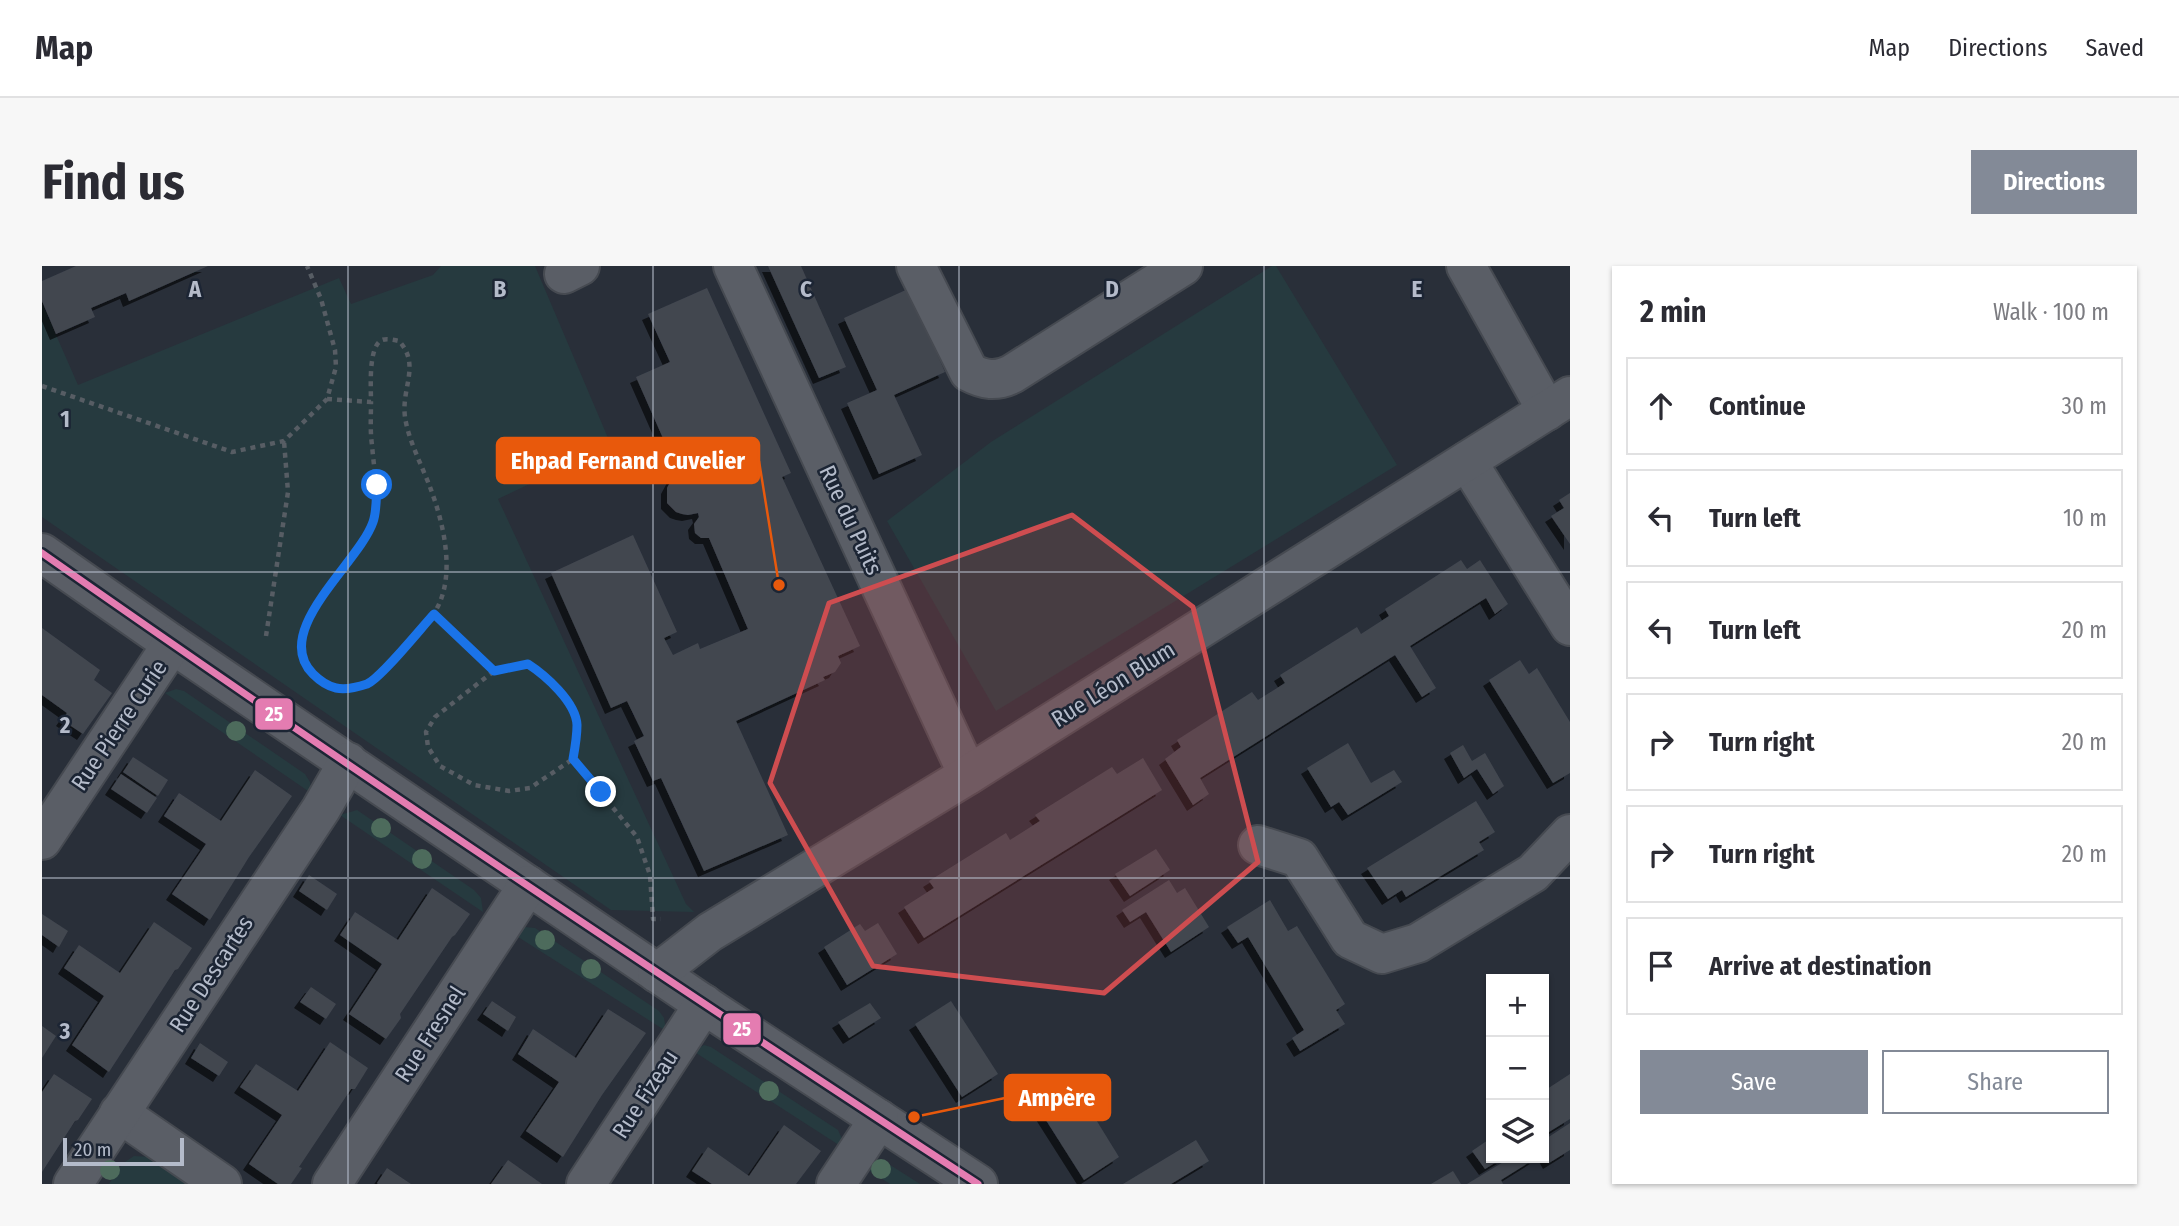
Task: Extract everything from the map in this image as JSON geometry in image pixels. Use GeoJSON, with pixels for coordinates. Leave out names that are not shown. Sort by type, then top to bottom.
{"type":"FeatureCollection","features":[{"type":"Feature","properties":{"kind":"street","name":"Rue du Puits"},"geometry":{"type":"LineString","coordinates":[[733,266],[968,775]]}},
{"type":"Feature","properties":{"kind":"street"},"geometry":{"type":"LineString","coordinates":[[916,266],[968,372],[982,379],[1000,380],[1183,266]]}},
{"type":"Feature","properties":{"kind":"street"},"geometry":{"type":"LineString","coordinates":[[1466,266],[1559,403]]}},
{"type":"Feature","properties":{"kind":"street","name":"Rue Léon Blum"},"geometry":{"type":"LineString","coordinates":[[657,973],[710,932],[968,775],[1559,403]]}},
{"type":"Feature","properties":{"kind":"street"},"geometry":{"type":"LineString","coordinates":[[1467,461],[1570,626]]}},
{"type":"Feature","properties":{"kind":"street"},"geometry":{"type":"LineString","coordinates":[[42,553],[657,973],[978,1184]]}},
{"type":"Feature","properties":{"kind":"street","name":"Rue Pierre Curie"},"geometry":{"type":"LineString","coordinates":[[42,840],[172,644]]}},
{"type":"Feature","properties":{"kind":"street","name":"Rue Descartes"},"geometry":{"type":"LineString","coordinates":[[73,1184],[321,809],[348,762]]}},
{"type":"Feature","properties":{"kind":"street"},"geometry":{"type":"LineString","coordinates":[[1258,845],[1298,858],[1350,939],[1382,954],[1418,943],[1533,873],[1570,834]]}},
{"type":"Feature","properties":{"kind":"street","name":"Rue Fresnel"},"geometry":{"type":"LineString","coordinates":[[332,1184],[528,885]]}},
{"type":"Feature","properties":{"kind":"street","name":"Rue Fizeau"},"geometry":{"type":"LineString","coordinates":[[586,1184],[704,1004]]}},
{"type":"Feature","properties":{"kind":"street"},"geometry":{"type":"LineString","coordinates":[[119,1113],[222,1184]]}},
{"type":"Feature","properties":{"kind":"street"},"geometry":{"type":"LineString","coordinates":[[836,1184],[879,1119]]}},
{"type":"Feature","properties":{"kind":"path"},"geometry":{"type":"LineString","coordinates":[[42,386],[232,452],[284,441],[327,399],[336,367],[335,350],[321,299],[307,266]]}},
{"type":"Feature","properties":{"kind":"path"},"geometry":{"type":"LineString","coordinates":[[385,339],[399,341],[408,351],[410,365],[404,403],[405,419],[435,501],[445,539],[447,581],[434,614],[369,683],[347,689],[334,688],[320,680],[304,665],[301,645],[311,613],[358,548],[373,522],[377,485],[371,442],[371,402],[373,355],[378,342],[385,339]]}},
{"type":"Feature","properties":{"kind":"path"},"geometry":{"type":"LineString","coordinates":[[327,399],[371,402]]}},
{"type":"Feature","properties":{"kind":"path"},"geometry":{"type":"LineString","coordinates":[[266,636],[288,492],[284,441]]}},
{"type":"Feature","properties":{"kind":"path"},"geometry":{"type":"LineString","coordinates":[[434,614],[494,671]]}},
{"type":"Feature","properties":{"kind":"path"},"geometry":{"type":"LineString","coordinates":[[573,759],[530,788],[509,791],[474,785],[440,766],[428,747],[426,732],[435,717],[494,671],[528,664],[542,673],[570,704],[577,722],[573,759],[637,837],[650,875],[653,919]]}},
{"type":"Feature","properties":{"kind":"highlighted area"},"geometry":{"type":"Polygon","coordinates":[[[1072,515],[1193,607],[1258,862],[1104,993],[873,966],[770,783],[829,603],[1072,515]]]}},
{"type":"Feature","properties":{"kind":"green space"},"geometry":{"type":"Polygon","coordinates":[[[441,266],[535,266],[611,445],[498,499],[686,904],[694,912],[611,910],[42,517],[42,303],[78,385],[339,278],[351,304],[433,275],[441,266]]]}},
{"type":"Feature","properties":{"kind":"green space"},"geometry":{"type":"Polygon","coordinates":[[[1272,266],[1276,266],[1397,465],[996,711],[887,521],[991,442],[1272,266]]]}},
{"type":"Feature","properties":{"kind":"green space"},"geometry":{"type":"Polygon","coordinates":[[[176,689],[184,691],[305,774],[310,782],[311,793],[165,693],[176,689]]]}},
{"type":"Feature","properties":{"kind":"green space"},"geometry":{"type":"Polygon","coordinates":[[[357,810],[474,890],[481,898],[483,912],[340,815],[357,810]]]}},
{"type":"Feature","properties":{"kind":"green space"},"geometry":{"type":"Polygon","coordinates":[[[525,927],[535,928],[659,1011],[664,1018],[666,1031],[515,935],[525,927]]]}},
{"type":"Feature","properties":{"kind":"green space"},"geometry":{"type":"Polygon","coordinates":[[[704,1045],[838,1130],[842,1147],[693,1051],[704,1045]]]}},
{"type":"Feature","properties":{"kind":"green space"},"geometry":{"type":"Polygon","coordinates":[[[134,1156],[151,1157],[191,1184],[109,1184],[122,1164],[134,1156]]]}},
{"type":"Feature","properties":{"kind":"green space"},"geometry":{"type":"Polygon","coordinates":[[[878,1162],[887,1163],[920,1184],[890,1184],[867,1169],[878,1162]]]}},
{"type":"Feature","properties":{"kind":"building"},"geometry":{"type":"Polygon","coordinates":[[[76,266],[208,266],[129,301],[126,293],[91,308],[95,317],[56,334],[42,301],[42,281],[76,266]]]}},
{"type":"Feature","properties":{"kind":"building"},"geometry":{"type":"Polygon","coordinates":[[[768,266],[801,266],[846,367],[819,378],[768,266]]]}},
{"type":"Feature","properties":{"kind":"building"},"geometry":{"type":"Polygon","coordinates":[[[707,288],[791,473],[782,477],[860,646],[838,656],[841,663],[835,672],[823,677],[825,680],[736,721],[788,835],[704,871],[661,778],[653,781],[634,741],[644,736],[627,701],[611,708],[551,573],[633,535],[677,632],[664,638],[673,655],[698,643],[700,649],[748,629],[709,538],[701,538],[695,533],[694,524],[699,517],[698,513],[682,514],[667,503],[667,488],[678,473],[677,470],[672,471],[666,467],[665,459],[670,454],[636,377],[670,362],[648,314],[707,288]]]}},
{"type":"Feature","properties":{"kind":"building"},"geometry":{"type":"Polygon","coordinates":[[[908,289],[945,372],[894,395],[922,455],[879,474],[847,403],[877,390],[844,318],[908,289]]]}},
{"type":"Feature","properties":{"kind":"building"},"geometry":{"type":"Polygon","coordinates":[[[1570,493],[1570,544],[1551,516],[1564,508],[1559,500],[1570,493]]]}},
{"type":"Feature","properties":{"kind":"building"},"geometry":{"type":"Polygon","coordinates":[[[1461,560],[1467,569],[1480,560],[1508,604],[1495,614],[1486,598],[1410,646],[1436,688],[1422,697],[1395,655],[1200,778],[1209,794],[1193,805],[1165,759],[1181,747],[1177,740],[1252,692],[1258,700],[1285,683],[1280,675],[1357,627],[1361,634],[1389,616],[1385,609],[1461,560]]]}},
{"type":"Feature","properties":{"kind":"building"},"geometry":{"type":"Polygon","coordinates":[[[42,628],[100,670],[94,680],[112,693],[83,734],[62,720],[67,713],[42,695],[42,628]]]}},
{"type":"Feature","properties":{"kind":"building"},"geometry":{"type":"Polygon","coordinates":[[[1520,660],[1529,674],[1537,668],[1570,722],[1570,773],[1553,783],[1489,680],[1520,660]]]}},
{"type":"Feature","properties":{"kind":"building"},"geometry":{"type":"Polygon","coordinates":[[[1348,743],[1371,783],[1394,770],[1402,782],[1348,815],[1339,802],[1331,807],[1307,768],[1348,743]]]}},
{"type":"Feature","properties":{"kind":"building"},"geometry":{"type":"Polygon","coordinates":[[[1463,745],[1472,761],[1485,753],[1504,786],[1493,794],[1477,769],[1464,778],[1450,753],[1463,745]]]}},
{"type":"Feature","properties":{"kind":"building"},"geometry":{"type":"Polygon","coordinates":[[[133,757],[168,780],[158,796],[123,772],[133,757]]]}},
{"type":"Feature","properties":{"kind":"building"},"geometry":{"type":"Polygon","coordinates":[[[1143,758],[1162,790],[924,938],[904,907],[934,888],[929,881],[1006,833],[1010,840],[1040,821],[1035,815],[1112,767],[1117,774],[1143,758]]]}},
{"type":"Feature","properties":{"kind":"building"},"geometry":{"type":"Polygon","coordinates":[[[255,770],[292,796],[249,857],[210,920],[172,894],[206,844],[164,816],[179,793],[221,821],[255,770]]]}},
{"type":"Feature","properties":{"kind":"building"},"geometry":{"type":"Polygon","coordinates":[[[121,774],[157,798],[147,813],[111,789],[121,774]]]}},
{"type":"Feature","properties":{"kind":"building"},"geometry":{"type":"Polygon","coordinates":[[[1476,801],[1495,832],[1479,842],[1484,850],[1406,897],[1402,890],[1388,899],[1367,868],[1476,801]]]}},
{"type":"Feature","properties":{"kind":"building"},"geometry":{"type":"Polygon","coordinates":[[[1156,849],[1170,870],[1130,896],[1115,874],[1156,849]]]}},
{"type":"Feature","properties":{"kind":"building"},"geometry":{"type":"Polygon","coordinates":[[[309,875],[337,894],[327,910],[299,891],[309,875]]]}},
{"type":"Feature","properties":{"kind":"building"},"geometry":{"type":"Polygon","coordinates":[[[1169,880],[1177,893],[1185,888],[1209,927],[1171,952],[1146,912],[1130,922],[1122,910],[1169,880]]]}},
{"type":"Feature","properties":{"kind":"building"},"geometry":{"type":"Polygon","coordinates":[[[432,888],[470,914],[400,1014],[401,1018],[386,1039],[349,1014],[382,964],[340,935],[355,912],[398,940],[432,888]]]}},
{"type":"Feature","properties":{"kind":"building"},"geometry":{"type":"Polygon","coordinates":[[[1270,900],[1288,931],[1297,926],[1345,1004],[1336,1010],[1345,1024],[1300,1051],[1292,1038],[1304,1030],[1248,937],[1238,943],[1227,927],[1270,900]]]}},
{"type":"Feature","properties":{"kind":"building"},"geometry":{"type":"Polygon","coordinates":[[[42,914],[68,931],[59,947],[42,935],[42,914]]]}},
{"type":"Feature","properties":{"kind":"building"},"geometry":{"type":"Polygon","coordinates":[[[154,922],[192,948],[109,1072],[72,1045],[104,996],[64,968],[79,945],[120,973],[154,922]]]}},
{"type":"Feature","properties":{"kind":"building"},"geometry":{"type":"Polygon","coordinates":[[[878,923],[897,954],[847,985],[824,947],[860,924],[865,931],[878,923]]]}},
{"type":"Feature","properties":{"kind":"building"},"geometry":{"type":"Polygon","coordinates":[[[311,987],[336,1004],[326,1019],[300,1002],[311,987]]]}},
{"type":"Feature","properties":{"kind":"building"},"geometry":{"type":"Polygon","coordinates":[[[492,1001],[516,1017],[508,1031],[483,1014],[492,1001]]]}},
{"type":"Feature","properties":{"kind":"building"},"geometry":{"type":"Polygon","coordinates":[[[951,1001],[998,1074],[962,1097],[915,1024],[951,1001]]]}},
{"type":"Feature","properties":{"kind":"building"},"geometry":{"type":"Polygon","coordinates":[[[870,1003],[881,1018],[849,1038],[838,1022],[870,1003]]]}},
{"type":"Feature","properties":{"kind":"building"},"geometry":{"type":"Polygon","coordinates":[[[608,1009],[646,1033],[563,1157],[526,1131],[559,1082],[518,1054],[533,1029],[576,1058],[608,1009]]]}},
{"type":"Feature","properties":{"kind":"building"},"geometry":{"type":"Polygon","coordinates":[[[42,1026],[56,1036],[42,1058],[42,1026]]]}},
{"type":"Feature","properties":{"kind":"building"},"geometry":{"type":"Polygon","coordinates":[[[330,1042],[368,1068],[299,1167],[302,1168],[291,1184],[278,1184],[249,1164],[282,1115],[240,1087],[256,1064],[298,1091],[330,1042]]]}},
{"type":"Feature","properties":{"kind":"building"},"geometry":{"type":"Polygon","coordinates":[[[200,1043],[228,1062],[219,1076],[191,1058],[200,1043]]]}},
{"type":"Feature","properties":{"kind":"building"},"geometry":{"type":"Polygon","coordinates":[[[54,1074],[92,1099],[42,1172],[42,1092],[54,1074]]]}},
{"type":"Feature","properties":{"kind":"building"},"geometry":{"type":"Polygon","coordinates":[[[1570,1074],[1570,1119],[1549,1132],[1549,1100],[1549,1088],[1570,1074]]]}},
{"type":"Feature","properties":{"kind":"building"},"geometry":{"type":"Polygon","coordinates":[[[1074,1084],[1119,1157],[1084,1180],[1037,1106],[1074,1084]]]}},
{"type":"Feature","properties":{"kind":"building"},"geometry":{"type":"Polygon","coordinates":[[[1570,1123],[1570,1150],[1549,1163],[1549,1137],[1570,1123]]]}},
{"type":"Feature","properties":{"kind":"building"},"geometry":{"type":"Polygon","coordinates":[[[784,1125],[821,1151],[796,1184],[712,1184],[692,1171],[708,1147],[749,1176],[784,1125]]]}},
{"type":"Feature","properties":{"kind":"building"},"geometry":{"type":"Polygon","coordinates":[[[1196,1140],[1209,1161],[1171,1184],[1123,1184],[1196,1140]]]}},
{"type":"Feature","properties":{"kind":"building"},"geometry":{"type":"Polygon","coordinates":[[[1486,1141],[1486,1163],[1495,1163],[1485,1169],[1472,1151],[1486,1141]]]}},
{"type":"Feature","properties":{"kind":"building"},"geometry":{"type":"Polygon","coordinates":[[[508,1160],[542,1184],[491,1184],[508,1160]]]}},
{"type":"Feature","properties":{"kind":"building"},"geometry":{"type":"Polygon","coordinates":[[[1502,1163],[1528,1163],[1501,1180],[1503,1184],[1467,1184],[1502,1163]]]}},
{"type":"Feature","properties":{"kind":"building"},"geometry":{"type":"Polygon","coordinates":[[[387,1168],[411,1184],[378,1184],[387,1168]]]}},
{"type":"Feature","properties":{"kind":"building"},"geometry":{"type":"Polygon","coordinates":[[[1453,1171],[1461,1184],[1431,1184],[1453,1171]]]}},
{"type":"Feature","properties":{"kind":"transit line","name":"25"},"geometry":{"type":"LineString","coordinates":[[42,553],[507,872],[978,1184]]}},
{"type":"Feature","properties":{"kind":"place","name":"Ehpad Fernand Cuvelier"},"geometry":{"type":"Point","coordinates":[779,585]}},
{"type":"Feature","properties":{"kind":"place","name":"Ampère"},"geometry":{"type":"Point","coordinates":[914,1117]}},
{"type":"Feature","properties":{"kind":"route"},"geometry":{"type":"LineString","coordinates":[[377,485],[373,522],[358,548],[311,613],[301,645],[304,665],[320,680],[334,688],[347,689],[369,683],[434,614],[494,671],[528,664],[542,673],[570,704],[577,722],[573,759],[601,792]]}}]}
